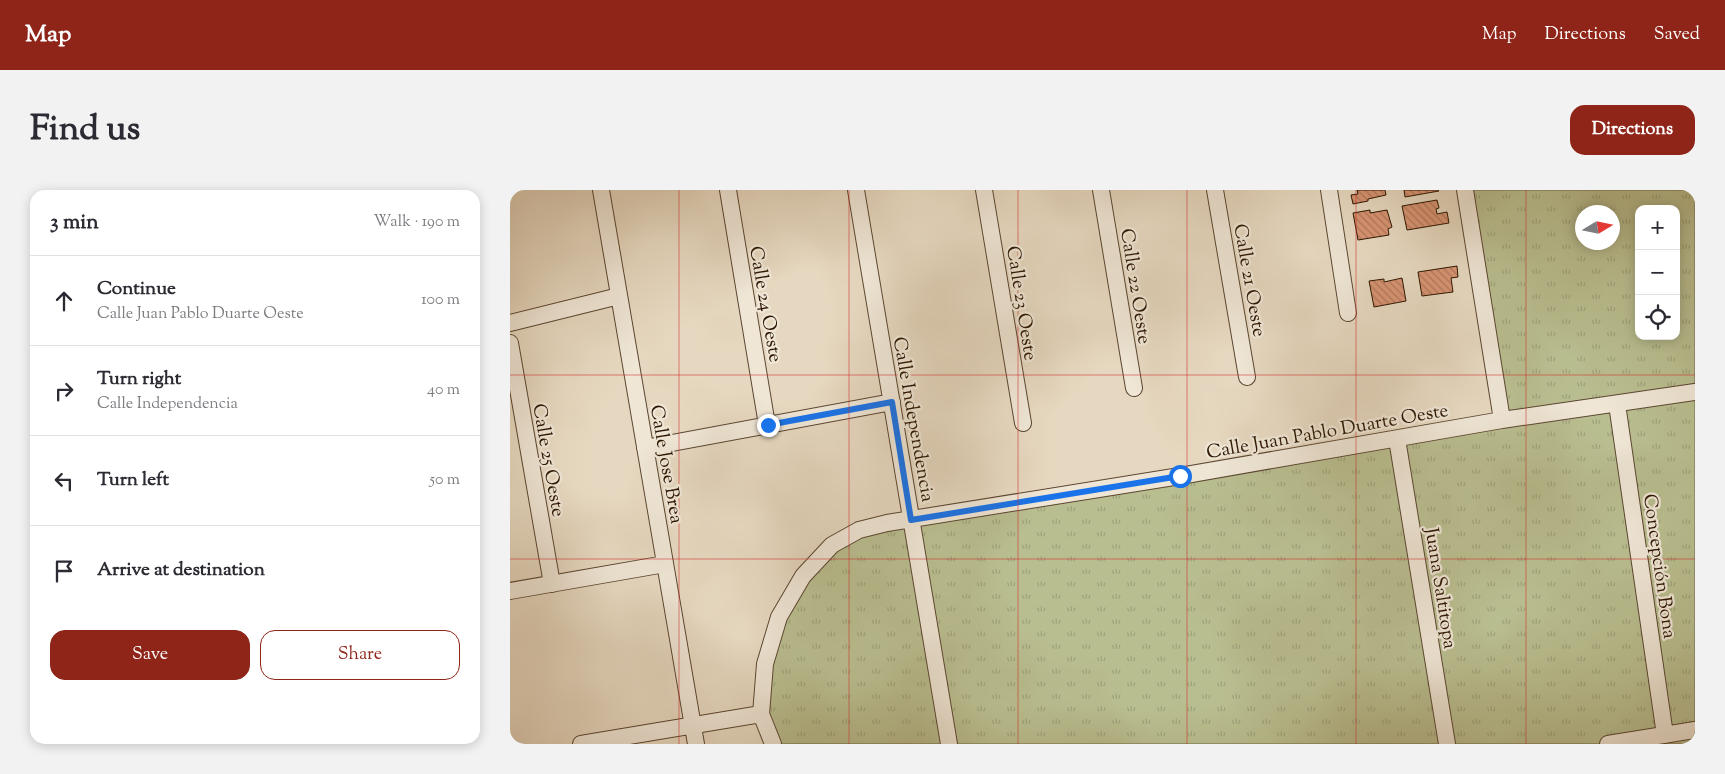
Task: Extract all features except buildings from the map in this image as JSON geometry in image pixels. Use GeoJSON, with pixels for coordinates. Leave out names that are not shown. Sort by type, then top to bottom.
{"type":"FeatureCollection","features":[{"type":"Feature","properties":{"kind":"street","name":"Calle Jose Brea"},"geometry":{"type":"LineString","coordinates":[[601,190],[696,744]]}},
{"type":"Feature","properties":{"kind":"street","name":"Calle 24 Oeste"},"geometry":{"type":"LineString","coordinates":[[728,190],[768,425]]}},
{"type":"Feature","properties":{"kind":"street","name":"Calle Independencia"},"geometry":{"type":"LineString","coordinates":[[856,190],[949,744]]}},
{"type":"Feature","properties":{"kind":"street","name":"Calle 23 Oeste"},"geometry":{"type":"LineString","coordinates":[[984,190],[1023,423]]}},
{"type":"Feature","properties":{"kind":"street","name":"Calle 22 Oeste"},"geometry":{"type":"LineString","coordinates":[[1101,190],[1134,388]]}},
{"type":"Feature","properties":{"kind":"street","name":"Calle 21 Oeste"},"geometry":{"type":"LineString","coordinates":[[1215,190],[1247,376]]}},
{"type":"Feature","properties":{"kind":"street"},"geometry":{"type":"LineString","coordinates":[[1329,190],[1348,313]]}},
{"type":"Feature","properties":{"kind":"street"},"geometry":{"type":"LineString","coordinates":[[1465,190],[1502,420]]}},
{"type":"Feature","properties":{"kind":"street"},"geometry":{"type":"LineString","coordinates":[[510,323],[619,296]]}},
{"type":"Feature","properties":{"kind":"street","name":"Calle 25 Oeste"},"geometry":{"type":"LineString","coordinates":[[510,343],[552,584]]}},
{"type":"Feature","properties":{"kind":"street","name":"Calle Juan Pablo Duarte Oeste"},"geometry":{"type":"LineString","coordinates":[[761,714],[765,664],[779,617],[803,576],[832,544],[859,530],[887,523],[1502,420],[1695,392]]}},
{"type":"Feature","properties":{"kind":"street"},"geometry":{"type":"LineString","coordinates":[[646,448],[892,402]]}},
{"type":"Feature","properties":{"kind":"street","name":"Concepción Bona"},"geometry":{"type":"LineString","coordinates":[[1617,404],[1665,735]]}},
{"type":"Feature","properties":{"kind":"street","name":"Juana Saltitopa"},"geometry":{"type":"LineString","coordinates":[[1397,439],[1447,744]]}},
{"type":"Feature","properties":{"kind":"street"},"geometry":{"type":"LineString","coordinates":[[510,591],[665,564]]}},
{"type":"Feature","properties":{"kind":"street"},"geometry":{"type":"LineString","coordinates":[[581,744],[761,714],[773,744]]}},
{"type":"Feature","properties":{"kind":"street"},"geometry":{"type":"LineString","coordinates":[[1608,744],[1695,730]]}},
{"type":"Feature","properties":{"kind":"green space"},"geometry":{"type":"Polygon","coordinates":[[[1465,190],[1695,190],[1695,390],[1502,420],[1465,190]]]}},
{"type":"Feature","properties":{"kind":"green space"},"geometry":{"type":"Polygon","coordinates":[[[1695,392],[1695,744],[773,744],[761,714],[765,664],[803,576],[859,530],[1695,392]]]}},
{"type":"Feature","properties":{"kind":"route"},"geometry":{"type":"LineString","coordinates":[[768,425],[892,402],[911,520],[1180,476]]}}]}
